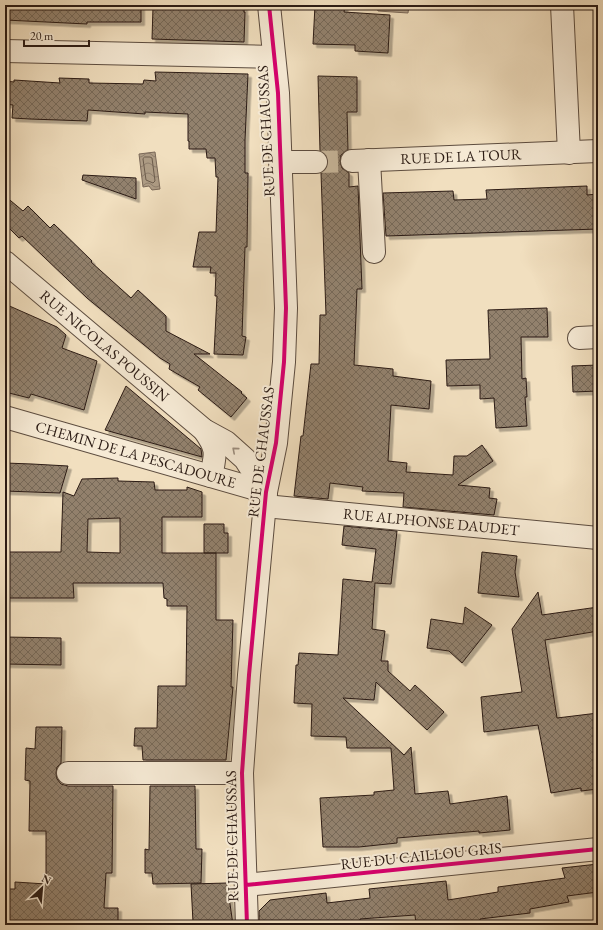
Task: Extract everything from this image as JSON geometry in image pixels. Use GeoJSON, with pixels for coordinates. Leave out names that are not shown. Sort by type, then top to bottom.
{"type":"FeatureCollection","features":[{"type":"Feature","properties":{"kind":"street","name":"RUE DE CHAUSSAS"},"geometry":{"type":"LineString","coordinates":[[247,925],[242,773],[249,675],[266,499],[276,444],[284,362],[286,308],[278,93],[269,5]]}},
{"type":"Feature","properties":{"kind":"street"},"geometry":{"type":"LineString","coordinates":[[562,5],[569,153]]}},
{"type":"Feature","properties":{"kind":"street"},"geometry":{"type":"LineString","coordinates":[[5,51],[274,57]]}},
{"type":"Feature","properties":{"kind":"street","name":"RUE DE LA TOUR"},"geometry":{"type":"LineString","coordinates":[[374,252],[360,161],[598,151]]}},
{"type":"Feature","properties":{"kind":"street"},"geometry":{"type":"LineString","coordinates":[[280,162],[316,162]]}},
{"type":"Feature","properties":{"kind":"street","name":"RUE NICOLAS POUSSIN"},"geometry":{"type":"LineString","coordinates":[[5,262],[204,430],[226,442],[245,459],[266,499]]}},
{"type":"Feature","properties":{"kind":"street","name":"CHEMIN DE LA PESCADOURE"},"geometry":{"type":"LineString","coordinates":[[5,417],[211,476],[266,499]]}},
{"type":"Feature","properties":{"kind":"street","name":"RUE NICOLAS POUSSIN"},"geometry":{"type":"LineString","coordinates":[[204,430],[213,443],[216,454],[211,476]]}},
{"type":"Feature","properties":{"kind":"street","name":"RUE ALPHONSE DAUDET"},"geometry":{"type":"LineString","coordinates":[[266,499],[598,538]]}},
{"type":"Feature","properties":{"kind":"street"},"geometry":{"type":"LineString","coordinates":[[68,773],[242,773]]}},
{"type":"Feature","properties":{"kind":"street","name":"RUE DU CAILLOU GRIS"},"geometry":{"type":"LineString","coordinates":[[246,885],[598,849]]}},
{"type":"Feature","properties":{"kind":"water"},"geometry":{"type":"Polygon","coordinates":[[[375,5],[409,5],[408,13],[378,11],[375,5]]]}},
{"type":"Feature","properties":{"kind":"water"},"geometry":{"type":"Polygon","coordinates":[[[155,152],[160,189],[152,190],[149,186],[143,187],[139,154],[155,152]]]}},
{"type":"Feature","properties":{"kind":"building"},"geometry":{"type":"Polygon","coordinates":[[[5,5],[141,5],[141,22],[87,22],[87,24],[5,20],[5,5]]]}},
{"type":"Feature","properties":{"kind":"building"},"geometry":{"type":"Polygon","coordinates":[[[214,5],[244,5],[244,42],[152,39],[153,7],[214,8],[214,5]]]}},
{"type":"Feature","properties":{"kind":"building"},"geometry":{"type":"Polygon","coordinates":[[[315,5],[345,5],[344,12],[390,15],[388,53],[355,51],[355,45],[313,44],[315,5]]]}},
{"type":"Feature","properties":{"kind":"building"},"geometry":{"type":"Polygon","coordinates":[[[155,72],[248,74],[245,140],[245,173],[248,173],[247,247],[245,247],[242,336],[246,337],[243,355],[214,354],[217,296],[215,296],[216,273],[210,273],[211,267],[193,267],[199,232],[216,232],[218,177],[216,177],[215,158],[207,158],[206,149],[189,149],[188,114],[145,112],[145,114],[88,110],[87,121],[30,119],[12,118],[13,105],[5,104],[5,81],[14,82],[14,80],[60,83],[59,78],[89,79],[89,83],[143,84],[144,80],[156,81],[155,72]]]}},
{"type":"Feature","properties":{"kind":"building"},"geometry":{"type":"Polygon","coordinates":[[[318,76],[357,77],[357,112],[347,112],[348,150],[341,155],[340,161],[342,168],[349,173],[349,187],[358,186],[362,289],[357,289],[354,365],[393,369],[393,376],[431,381],[429,409],[391,405],[388,461],[407,463],[406,472],[453,475],[454,456],[467,456],[482,445],[493,461],[458,485],[490,488],[489,498],[497,499],[494,515],[403,507],[404,493],[362,491],[363,487],[330,483],[328,499],[294,496],[301,436],[303,436],[311,364],[319,364],[320,315],[326,315],[321,173],[327,169],[328,162],[327,155],[320,151],[318,76]]]}},
{"type":"Feature","properties":{"kind":"building"},"geometry":{"type":"Polygon","coordinates":[[[83,175],[136,178],[136,199],[82,180],[83,175]]]}},
{"type":"Feature","properties":{"kind":"building"},"geometry":{"type":"Polygon","coordinates":[[[587,186],[587,195],[598,194],[598,229],[386,236],[383,193],[453,191],[454,200],[487,199],[486,190],[587,186]]]}},
{"type":"Feature","properties":{"kind":"building"},"geometry":{"type":"Polygon","coordinates":[[[5,196],[23,211],[28,206],[50,228],[54,224],[92,261],[91,262],[131,298],[138,290],[166,316],[166,331],[210,354],[194,354],[242,392],[241,393],[247,398],[231,417],[198,390],[200,387],[169,369],[170,364],[160,358],[87,298],[22,236],[19,238],[5,224],[5,196]]]}},
{"type":"Feature","properties":{"kind":"building"},"geometry":{"type":"Polygon","coordinates":[[[5,304],[57,327],[66,335],[62,348],[97,361],[84,410],[31,394],[29,398],[5,392],[5,304]]]}},
{"type":"Feature","properties":{"kind":"building"},"geometry":{"type":"Polygon","coordinates":[[[547,308],[548,337],[521,337],[522,379],[526,378],[527,397],[525,397],[527,426],[496,428],[494,398],[480,399],[480,385],[447,386],[446,360],[490,359],[488,310],[547,308]]]}},
{"type":"Feature","properties":{"kind":"building"},"geometry":{"type":"Polygon","coordinates":[[[598,365],[598,391],[573,392],[572,366],[598,365]]]}},
{"type":"Feature","properties":{"kind":"building"},"geometry":{"type":"Polygon","coordinates":[[[126,386],[201,449],[202,457],[105,430],[126,386]]]}},
{"type":"Feature","properties":{"kind":"building"},"geometry":{"type":"Polygon","coordinates":[[[5,463],[68,466],[60,493],[5,491],[5,463]]]}},
{"type":"Feature","properties":{"kind":"building"},"geometry":{"type":"Polygon","coordinates":[[[118,478],[118,481],[154,482],[155,490],[187,490],[187,487],[202,492],[202,517],[162,517],[162,553],[216,553],[216,620],[233,620],[231,687],[233,687],[226,760],[143,760],[142,746],[134,746],[135,728],[157,728],[158,686],[186,686],[187,606],[167,606],[167,599],[164,598],[163,583],[73,583],[74,598],[6,598],[5,552],[61,552],[63,492],[74,496],[82,479],[118,478]],[[120,518],[88,519],[87,552],[120,553],[120,518]]]}},
{"type":"Feature","properties":{"kind":"building"},"geometry":{"type":"Polygon","coordinates":[[[204,524],[224,524],[224,533],[228,533],[228,553],[204,553],[204,524]]]}},
{"type":"Feature","properties":{"kind":"building"},"geometry":{"type":"Polygon","coordinates":[[[344,526],[397,531],[391,584],[375,583],[372,629],[385,631],[381,661],[388,661],[388,671],[410,691],[415,685],[444,712],[427,730],[376,682],[374,700],[343,698],[404,755],[411,747],[415,794],[448,791],[450,804],[507,796],[510,830],[397,838],[397,843],[359,847],[323,847],[320,798],[374,795],[374,792],[394,790],[391,748],[347,748],[346,737],[311,736],[312,704],[294,703],[296,665],[298,665],[299,653],[338,655],[343,579],[372,582],[376,549],[342,545],[344,526]]]}},
{"type":"Feature","properties":{"kind":"building"},"geometry":{"type":"Polygon","coordinates":[[[482,552],[517,556],[515,572],[519,597],[478,593],[482,552]]]}},
{"type":"Feature","properties":{"kind":"building"},"geometry":{"type":"Polygon","coordinates":[[[538,592],[542,615],[598,607],[598,631],[545,640],[557,718],[598,713],[598,789],[581,791],[581,788],[551,793],[538,725],[484,732],[481,697],[522,692],[512,629],[538,592]]]}},
{"type":"Feature","properties":{"kind":"building"},"geometry":{"type":"Polygon","coordinates":[[[465,607],[492,625],[462,663],[449,651],[427,648],[431,619],[463,624],[465,607]]]}},
{"type":"Feature","properties":{"kind":"building"},"geometry":{"type":"Polygon","coordinates":[[[5,637],[61,638],[61,665],[5,664],[5,637]]]}},
{"type":"Feature","properties":{"kind":"building"},"geometry":{"type":"Polygon","coordinates":[[[36,727],[62,727],[61,763],[57,767],[56,773],[57,779],[61,784],[68,786],[113,786],[112,873],[106,873],[104,908],[118,908],[118,925],[5,925],[5,889],[15,889],[15,882],[46,884],[46,831],[29,831],[30,781],[25,780],[26,748],[35,749],[36,727]]]}},
{"type":"Feature","properties":{"kind":"building"},"geometry":{"type":"Polygon","coordinates":[[[150,786],[195,786],[196,849],[202,849],[201,883],[153,884],[152,873],[145,873],[145,849],[149,850],[150,786]]]}},
{"type":"Feature","properties":{"kind":"building"},"geometry":{"type":"Polygon","coordinates":[[[598,864],[598,892],[567,896],[569,902],[530,909],[530,913],[480,919],[481,925],[416,925],[415,915],[360,919],[361,925],[259,925],[259,911],[270,900],[326,893],[327,903],[370,898],[369,889],[446,881],[448,900],[498,892],[498,887],[565,878],[562,868],[598,864]]]}},
{"type":"Feature","properties":{"kind":"building"},"geometry":{"type":"Polygon","coordinates":[[[227,883],[233,925],[200,925],[200,922],[193,922],[191,884],[227,883]]]}},
{"type":"Feature","properties":{"kind":"tunnel"},"geometry":{"type":"LineString","coordinates":[[316,162],[352,161]]}},
{"type":"Feature","properties":{"kind":"cycle path"},"geometry":{"type":"LineString","coordinates":[[247,925],[242,773],[249,675],[266,492],[276,443],[284,362],[286,308],[278,93],[269,5]]}},
{"type":"Feature","properties":{"kind":"cycle path"},"geometry":{"type":"LineString","coordinates":[[246,885],[598,849]]}}]}
